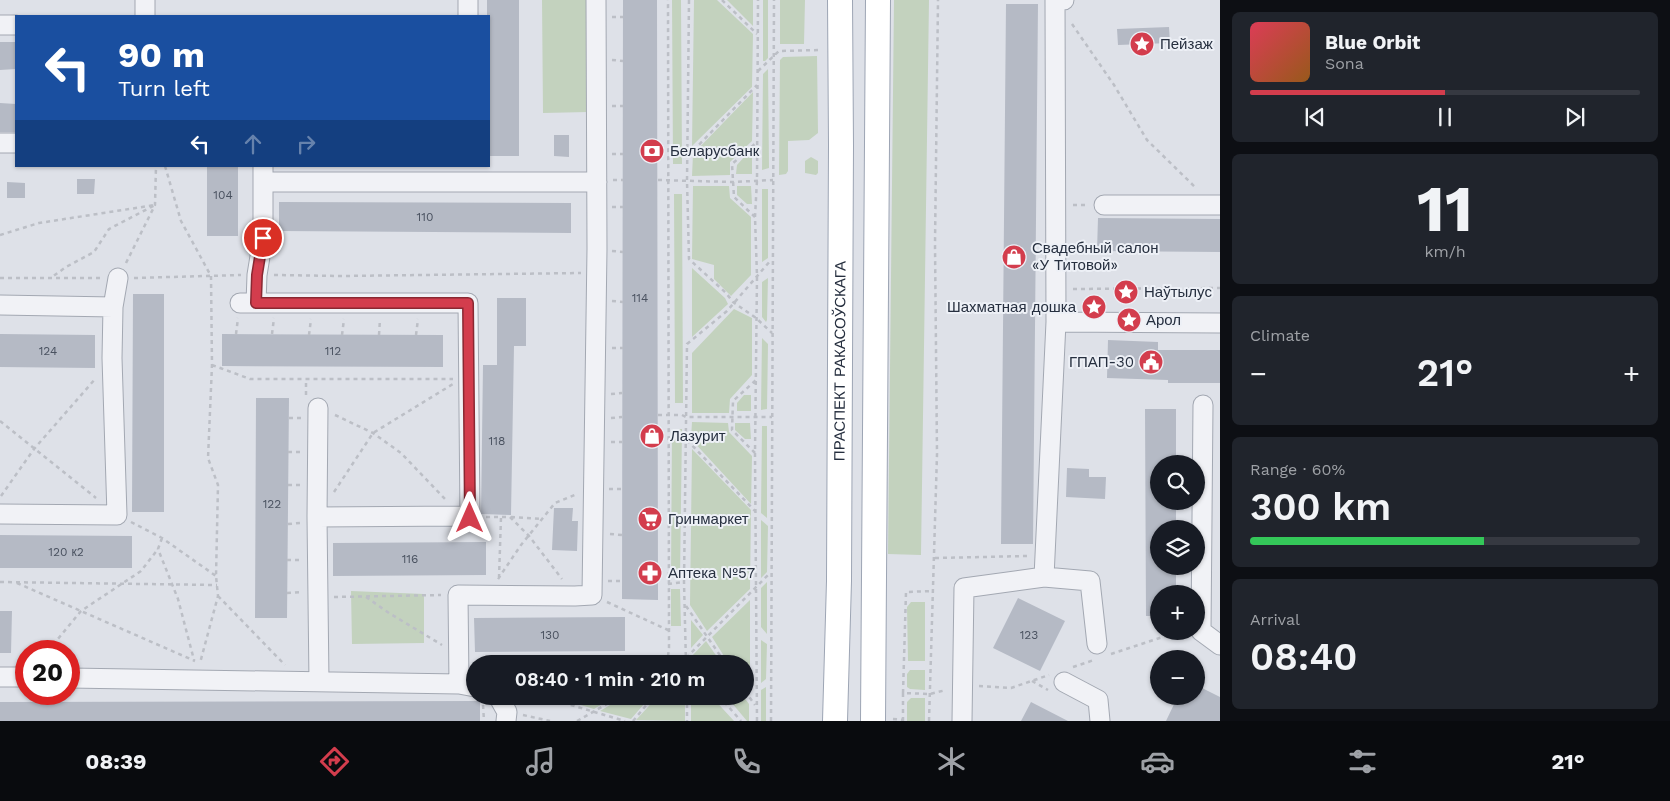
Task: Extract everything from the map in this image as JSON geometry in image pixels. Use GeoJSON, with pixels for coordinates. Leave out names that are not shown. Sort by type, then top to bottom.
{"type":"FeatureCollection","features":[{"type":"Feature","properties":{"kind":"main road","name":"ПРАСПЕКТ РАКАСОЎСКАГА"},"geometry":{"type":"LineString","coordinates":[[836,721],[839,522],[840,0]]}},
{"type":"Feature","properties":{"kind":"main road"},"geometry":{"type":"LineString","coordinates":[[873,721],[878,0]]}},
{"type":"Feature","properties":{"kind":"lane"},"geometry":{"type":"LineString","coordinates":[[144,0],[145,15]]}},
{"type":"Feature","properties":{"kind":"lane"},"geometry":{"type":"LineString","coordinates":[[468,0],[468,15]]}},
{"type":"Feature","properties":{"kind":"lane"},"geometry":{"type":"LineString","coordinates":[[466,682],[458,654],[458,595],[589,591],[597,274],[596,0]]}},
{"type":"Feature","properties":{"kind":"lane"},"geometry":{"type":"LineString","coordinates":[[1044,577],[1056,322],[1055,0],[1064,0]]}},
{"type":"Feature","properties":{"kind":"lane"},"geometry":{"type":"LineString","coordinates":[[0,25],[15,25]]}},
{"type":"Feature","properties":{"kind":"lane"},"geometry":{"type":"LineString","coordinates":[[0,143],[15,143]]}},
{"type":"Feature","properties":{"kind":"lane"},"geometry":{"type":"LineString","coordinates":[[311,520],[465,517],[468,303],[248,303],[257,275],[263,238],[263,174],[467,174],[597,182]]}},
{"type":"Feature","properties":{"kind":"lane"},"geometry":{"type":"LineString","coordinates":[[1104,205],[1215,205]]}},
{"type":"Feature","properties":{"kind":"lane"},"geometry":{"type":"LineString","coordinates":[[0,514],[117,515],[112,358],[113,307],[118,278]]}},
{"type":"Feature","properties":{"kind":"lane"},"geometry":{"type":"LineString","coordinates":[[0,305],[113,307]]}},
{"type":"Feature","properties":{"kind":"lane"},"geometry":{"type":"LineString","coordinates":[[1056,322],[1220,323]]}},
{"type":"Feature","properties":{"kind":"lane"},"geometry":{"type":"LineString","coordinates":[[1203,405],[1201,631],[1220,645]]}},
{"type":"Feature","properties":{"kind":"lane"},"geometry":{"type":"LineString","coordinates":[[311,682],[312,413]]}},
{"type":"Feature","properties":{"kind":"lane"},"geometry":{"type":"LineString","coordinates":[[962,721],[964,588],[1044,577],[1090,581],[1097,644]]}},
{"type":"Feature","properties":{"kind":"lane"},"geometry":{"type":"LineString","coordinates":[[80,678],[197,676],[311,682],[466,686]]}},
{"type":"Feature","properties":{"kind":"lane"},"geometry":{"type":"LineString","coordinates":[[0,677],[15,677]]}},
{"type":"Feature","properties":{"kind":"lane"},"geometry":{"type":"LineString","coordinates":[[1064,682],[1098,700],[1100,721]]}},
{"type":"Feature","properties":{"kind":"path"},"geometry":{"type":"LineString","coordinates":[[668,0],[668,655]]}},
{"type":"Feature","properties":{"kind":"path"},"geometry":{"type":"LineString","coordinates":[[689,0],[687,181],[689,259],[726,293],[733,302],[756,318],[772,333]]}},
{"type":"Feature","properties":{"kind":"path"},"geometry":{"type":"LineString","coordinates":[[722,0],[758,34]]}},
{"type":"Feature","properties":{"kind":"path"},"geometry":{"type":"LineString","coordinates":[[757,721],[755,453],[757,417],[757,276],[755,217],[758,0]]}},
{"type":"Feature","properties":{"kind":"path"},"geometry":{"type":"LineString","coordinates":[[771,721],[774,0]]}},
{"type":"Feature","properties":{"kind":"path"},"geometry":{"type":"LineString","coordinates":[[929,721],[937,454],[935,244],[938,0]]}},
{"type":"Feature","properties":{"kind":"path"},"geometry":{"type":"LineString","coordinates":[[1055,0],[1114,85],[1147,140],[1215,205]]}},
{"type":"Feature","properties":{"kind":"path"},"geometry":{"type":"LineString","coordinates":[[758,71],[779,50],[821,50],[821,42]]}},
{"type":"Feature","properties":{"kind":"path"},"geometry":{"type":"LineString","coordinates":[[688,156],[758,84]]}},
{"type":"Feature","properties":{"kind":"path"},"geometry":{"type":"LineString","coordinates":[[755,217],[734,197],[732,164],[757,142]]}},
{"type":"Feature","properties":{"kind":"path"},"geometry":{"type":"LineString","coordinates":[[118,278],[155,205],[156,167]]}},
{"type":"Feature","properties":{"kind":"path"},"geometry":{"type":"LineString","coordinates":[[165,167],[181,222],[210,276],[212,365],[208,458],[218,485],[216,576],[218,596],[197,676]]}},
{"type":"Feature","properties":{"kind":"path"},"geometry":{"type":"LineString","coordinates":[[658,180],[733,182],[773,180]]}},
{"type":"Feature","properties":{"kind":"path"},"geometry":{"type":"LineString","coordinates":[[0,234],[39,223],[155,205]]}},
{"type":"Feature","properties":{"kind":"path"},"geometry":{"type":"LineString","coordinates":[[51,278],[66,267],[94,252],[109,228],[155,205]]}},
{"type":"Feature","properties":{"kind":"path"},"geometry":{"type":"LineString","coordinates":[[1056,205],[1104,205]]}},
{"type":"Feature","properties":{"kind":"path"},"geometry":{"type":"LineString","coordinates":[[685,655],[687,344],[726,311],[772,259]]}},
{"type":"Feature","properties":{"kind":"path"},"geometry":{"type":"LineString","coordinates":[[535,274],[597,274]]}},
{"type":"Feature","properties":{"kind":"path"},"geometry":{"type":"LineString","coordinates":[[1056,288],[1220,288]]}},
{"type":"Feature","properties":{"kind":"path"},"geometry":{"type":"LineString","coordinates":[[0,498],[34,449],[112,358]]}},
{"type":"Feature","properties":{"kind":"path"},"geometry":{"type":"LineString","coordinates":[[212,365],[250,379],[461,379],[373,433],[311,520],[288,524]]}},
{"type":"Feature","properties":{"kind":"path"},"geometry":{"type":"LineString","coordinates":[[755,453],[732,430],[732,417],[733,401],[756,380]]}},
{"type":"Feature","properties":{"kind":"path"},"geometry":{"type":"LineString","coordinates":[[288,418],[312,413],[373,433],[401,453],[465,517],[542,519]]}},
{"type":"Feature","properties":{"kind":"path"},"geometry":{"type":"LineString","coordinates":[[658,415],[682,415],[686,417],[772,417]]}},
{"type":"Feature","properties":{"kind":"path"},"geometry":{"type":"LineString","coordinates":[[0,421],[117,515],[162,538],[216,576]]}},
{"type":"Feature","properties":{"kind":"path"},"geometry":{"type":"LineString","coordinates":[[686,438],[756,512]]}},
{"type":"Feature","properties":{"kind":"path"},"geometry":{"type":"LineString","coordinates":[[288,452],[305,452]]}},
{"type":"Feature","properties":{"kind":"path"},"geometry":{"type":"LineString","coordinates":[[288,485],[305,485]]}},
{"type":"Feature","properties":{"kind":"path"},"geometry":{"type":"LineString","coordinates":[[488,595],[521,545],[555,503],[593,487]]}},
{"type":"Feature","properties":{"kind":"path"},"geometry":{"type":"LineString","coordinates":[[499,578],[500,517]]}},
{"type":"Feature","properties":{"kind":"path"},"geometry":{"type":"LineString","coordinates":[[510,517],[589,591],[668,630]]}},
{"type":"Feature","properties":{"kind":"path"},"geometry":{"type":"LineString","coordinates":[[57,640],[81,611],[141,571],[158,548],[162,538]]}},
{"type":"Feature","properties":{"kind":"path"},"geometry":{"type":"LineString","coordinates":[[158,548],[178,599],[197,676]]}},
{"type":"Feature","properties":{"kind":"path"},"geometry":{"type":"LineString","coordinates":[[935,558],[1045,556]]}},
{"type":"Feature","properties":{"kind":"path"},"geometry":{"type":"LineString","coordinates":[[287,560],[304,560]]}},
{"type":"Feature","properties":{"kind":"path"},"geometry":{"type":"LineString","coordinates":[[689,655],[771,572]]}},
{"type":"Feature","properties":{"kind":"path"},"geometry":{"type":"LineString","coordinates":[[589,591],[622,581]]}},
{"type":"Feature","properties":{"kind":"path"},"geometry":{"type":"LineString","coordinates":[[0,582],[217,584]]}},
{"type":"Feature","properties":{"kind":"path"},"geometry":{"type":"LineString","coordinates":[[15,582],[194,661]]}},
{"type":"Feature","properties":{"kind":"path"},"geometry":{"type":"LineString","coordinates":[[668,584],[684,582]]}},
{"type":"Feature","properties":{"kind":"path"},"geometry":{"type":"LineString","coordinates":[[904,721],[906,592],[934,591]]}},
{"type":"Feature","properties":{"kind":"path"},"geometry":{"type":"LineString","coordinates":[[287,593],[365,596],[458,595]]}},
{"type":"Feature","properties":{"kind":"path"},"geometry":{"type":"LineString","coordinates":[[218,596],[311,682]]}},
{"type":"Feature","properties":{"kind":"path"},"geometry":{"type":"LineString","coordinates":[[365,596],[389,613],[458,654]]}},
{"type":"Feature","properties":{"kind":"path"},"geometry":{"type":"LineString","coordinates":[[685,605],[720,655]]}},
{"type":"Feature","properties":{"kind":"path"},"geometry":{"type":"LineString","coordinates":[[903,693],[930,694]]}},
{"type":"Feature","properties":{"kind":"path"},"geometry":{"type":"LineString","coordinates":[[570,705],[625,721]]}},
{"type":"Feature","properties":{"kind":"path"},"geometry":{"type":"LineString","coordinates":[[577,721],[605,705]]}},
{"type":"Feature","properties":{"kind":"path"},"geometry":{"type":"LineString","coordinates":[[632,721],[646,705]]}},
{"type":"Feature","properties":{"kind":"path"},"geometry":{"type":"LineString","coordinates":[[687,705],[687,721]]}},
{"type":"Feature","properties":{"kind":"path"},"geometry":{"type":"LineString","coordinates":[[727,705],[741,721]]}},
{"type":"Feature","properties":{"kind":"path"},"geometry":{"type":"LineString","coordinates":[[484,721],[499,708],[550,721]]}},
{"type":"Feature","properties":{"kind":"green space"},"geometry":{"type":"Polygon","coordinates":[[[542,0],[586,0],[588,112],[543,113],[542,0]]]}},
{"type":"Feature","properties":{"kind":"green space"},"geometry":{"type":"Polygon","coordinates":[[[672,0],[681,0],[682,164],[673,164],[672,0]]]}},
{"type":"Feature","properties":{"kind":"green space"},"geometry":{"type":"Polygon","coordinates":[[[694,0],[717,0],[753,34],[752,87],[692,146],[694,0]]]}},
{"type":"Feature","properties":{"kind":"green space"},"geometry":{"type":"Polygon","coordinates":[[[727,0],[753,0],[753,26],[727,0]]]}},
{"type":"Feature","properties":{"kind":"green space"},"geometry":{"type":"Polygon","coordinates":[[[763,0],[768,0],[768,58],[765,61],[763,61],[763,0]]]}},
{"type":"Feature","properties":{"kind":"green space"},"geometry":{"type":"Polygon","coordinates":[[[780,0],[805,0],[804,44],[780,44],[780,0]]]}},
{"type":"Feature","properties":{"kind":"green space"},"geometry":{"type":"Polygon","coordinates":[[[894,0],[929,0],[921,555],[888,554],[894,0]]]}},
{"type":"Feature","properties":{"kind":"green space"},"geometry":{"type":"Polygon","coordinates":[[[817,56],[818,133],[809,140],[788,141],[788,171],[786,174],[779,175],[780,60],[783,57],[817,56]]]}},
{"type":"Feature","properties":{"kind":"green space"},"geometry":{"type":"Polygon","coordinates":[[[768,69],[769,168],[762,170],[763,74],[768,69]]]}},
{"type":"Feature","properties":{"kind":"green space"},"geometry":{"type":"Polygon","coordinates":[[[753,92],[752,141],[730,162],[730,175],[692,176],[693,154],[753,92]]]}},
{"type":"Feature","properties":{"kind":"green space"},"geometry":{"type":"Polygon","coordinates":[[[745,156],[752,157],[752,174],[736,174],[737,165],[745,156]]]}},
{"type":"Feature","properties":{"kind":"green space"},"geometry":{"type":"Polygon","coordinates":[[[811,157],[818,161],[818,173],[816,175],[805,173],[805,161],[811,157]]]}},
{"type":"Feature","properties":{"kind":"green space"},"geometry":{"type":"Polygon","coordinates":[[[693,186],[729,186],[730,198],[751,217],[751,275],[731,296],[714,279],[714,265],[692,259],[693,186]]]}},
{"type":"Feature","properties":{"kind":"green space"},"geometry":{"type":"Polygon","coordinates":[[[737,186],[751,186],[752,204],[747,204],[737,195],[737,186]]]}},
{"type":"Feature","properties":{"kind":"green space"},"geometry":{"type":"Polygon","coordinates":[[[762,189],[768,189],[768,258],[762,262],[762,189]]]}},
{"type":"Feature","properties":{"kind":"green space"},"geometry":{"type":"Polygon","coordinates":[[[674,194],[682,194],[683,403],[675,403],[674,194]]]}},
{"type":"Feature","properties":{"kind":"green space"},"geometry":{"type":"Polygon","coordinates":[[[692,268],[725,298],[728,304],[692,337],[692,268]]]}},
{"type":"Feature","properties":{"kind":"green space"},"geometry":{"type":"Polygon","coordinates":[[[768,278],[766,322],[762,317],[762,282],[768,278]]]}},
{"type":"Feature","properties":{"kind":"green space"},"geometry":{"type":"Polygon","coordinates":[[[734,309],[752,318],[752,375],[730,399],[729,413],[692,413],[692,353],[734,309]]]}},
{"type":"Feature","properties":{"kind":"green space"},"geometry":{"type":"Polygon","coordinates":[[[762,338],[768,344],[767,409],[761,410],[762,338]]]}},
{"type":"Feature","properties":{"kind":"green space"},"geometry":{"type":"Polygon","coordinates":[[[744,395],[751,395],[751,411],[737,411],[737,403],[744,395]]]}},
{"type":"Feature","properties":{"kind":"green space"},"geometry":{"type":"Polygon","coordinates":[[[692,422],[728,423],[729,432],[752,456],[751,504],[691,439],[692,422]]]}},
{"type":"Feature","properties":{"kind":"green space"},"geometry":{"type":"Polygon","coordinates":[[[735,423],[750,423],[751,439],[745,439],[735,430],[735,423]]]}},
{"type":"Feature","properties":{"kind":"green space"},"geometry":{"type":"Polygon","coordinates":[[[762,426],[767,426],[767,518],[761,513],[762,426]]]}},
{"type":"Feature","properties":{"kind":"green space"},"geometry":{"type":"Polygon","coordinates":[[[672,429],[682,429],[680,577],[671,577],[672,429]]]}},
{"type":"Feature","properties":{"kind":"green space"},"geometry":{"type":"Polygon","coordinates":[[[692,449],[751,510],[750,589],[707,631],[690,605],[692,449]]]}},
{"type":"Feature","properties":{"kind":"green space"},"geometry":{"type":"Polygon","coordinates":[[[761,520],[768,526],[767,572],[761,578],[761,520]]]}},
{"type":"Feature","properties":{"kind":"green space"},"geometry":{"type":"Polygon","coordinates":[[[767,582],[767,634],[761,627],[761,588],[767,582]]]}},
{"type":"Feature","properties":{"kind":"green space"},"geometry":{"type":"Polygon","coordinates":[[[671,589],[680,589],[681,626],[671,626],[671,589]]]}},
{"type":"Feature","properties":{"kind":"green space"},"geometry":{"type":"Polygon","coordinates":[[[351,591],[424,594],[424,643],[352,644],[351,591]]]}},
{"type":"Feature","properties":{"kind":"green space"},"geometry":{"type":"Polygon","coordinates":[[[750,600],[750,655],[723,655],[712,637],[750,600]]]}},
{"type":"Feature","properties":{"kind":"green space"},"geometry":{"type":"Polygon","coordinates":[[[911,602],[925,602],[925,661],[908,661],[907,607],[911,602]]]}},
{"type":"Feature","properties":{"kind":"green space"},"geometry":{"type":"Polygon","coordinates":[[[691,620],[703,635],[691,648],[691,620]]]}},
{"type":"Feature","properties":{"kind":"green space"},"geometry":{"type":"Polygon","coordinates":[[[761,640],[767,644],[766,679],[761,683],[761,640]]]}},
{"type":"Feature","properties":{"kind":"green space"},"geometry":{"type":"Polygon","coordinates":[[[706,641],[716,655],[693,655],[706,641]]]}},
{"type":"Feature","properties":{"kind":"green space"},"geometry":{"type":"Polygon","coordinates":[[[910,670],[925,670],[925,690],[907,687],[907,674],[910,670]]]}},
{"type":"Feature","properties":{"kind":"green space"},"geometry":{"type":"Polygon","coordinates":[[[766,687],[766,721],[761,721],[761,690],[766,687]]]}},
{"type":"Feature","properties":{"kind":"green space"},"geometry":{"type":"Polygon","coordinates":[[[911,698],[925,698],[925,721],[907,721],[907,702],[911,698]]]}},
{"type":"Feature","properties":{"kind":"green space"},"geometry":{"type":"Polygon","coordinates":[[[581,705],[601,705],[594,709],[581,705]]]}},
{"type":"Feature","properties":{"kind":"green space"},"geometry":{"type":"Polygon","coordinates":[[[610,705],[643,705],[631,719],[600,711],[610,705]]]}},
{"type":"Feature","properties":{"kind":"green space"},"geometry":{"type":"Polygon","coordinates":[[[650,705],[685,705],[685,721],[636,720],[650,705]]]}},
{"type":"Feature","properties":{"kind":"green space"},"geometry":{"type":"Polygon","coordinates":[[[691,705],[719,705],[734,721],[691,721],[691,705]]]}},
{"type":"Feature","properties":{"kind":"green space"},"geometry":{"type":"Polygon","coordinates":[[[734,705],[749,705],[749,721],[734,705]]]}},
{"type":"Feature","properties":{"kind":"building"},"geometry":{"type":"Polygon","coordinates":[[[487,0],[519,0],[519,156],[490,156],[490,15],[487,15],[487,0]]]}},
{"type":"Feature","properties":{"kind":"building"},"geometry":{"type":"Polygon","coordinates":[[[623,0],[657,0],[658,600],[622,599],[623,0]]]}},
{"type":"Feature","properties":{"kind":"building"},"geometry":{"type":"Polygon","coordinates":[[[1006,4],[1038,4],[1033,544],[1001,544],[1006,4]]]}},
{"type":"Feature","properties":{"kind":"building"},"geometry":{"type":"Polygon","coordinates":[[[1169,27],[1170,43],[1118,45],[1117,29],[1169,27]]]}},
{"type":"Feature","properties":{"kind":"building"},"geometry":{"type":"Polygon","coordinates":[[[0,42],[15,42],[15,69],[0,70],[0,42]]]}},
{"type":"Feature","properties":{"kind":"building"},"geometry":{"type":"Polygon","coordinates":[[[0,103],[15,104],[15,132],[0,132],[0,103]]]}},
{"type":"Feature","properties":{"kind":"building"},"geometry":{"type":"Polygon","coordinates":[[[554,135],[569,135],[569,157],[554,156],[554,135]]]}},
{"type":"Feature","properties":{"kind":"building"},"geometry":{"type":"Polygon","coordinates":[[[207,167],[238,167],[238,236],[207,236],[207,167]]]}},
{"type":"Feature","properties":{"kind":"building"},"geometry":{"type":"Polygon","coordinates":[[[77,179],[95,179],[94,194],[77,194],[77,179]]]}},
{"type":"Feature","properties":{"kind":"building"},"geometry":{"type":"Polygon","coordinates":[[[7,182],[25,183],[25,198],[7,198],[7,182]]]}},
{"type":"Feature","properties":{"kind":"building"},"geometry":{"type":"Polygon","coordinates":[[[279,202],[571,203],[571,233],[279,231],[279,202]]]}},
{"type":"Feature","properties":{"kind":"building"},"geometry":{"type":"Polygon","coordinates":[[[1098,218],[1220,219],[1220,252],[1097,251],[1098,218]]]}},
{"type":"Feature","properties":{"kind":"building"},"geometry":{"type":"Polygon","coordinates":[[[133,294],[164,294],[164,512],[132,512],[133,294]]]}},
{"type":"Feature","properties":{"kind":"building"},"geometry":{"type":"Polygon","coordinates":[[[497,298],[526,298],[526,346],[514,346],[511,515],[481,514],[483,365],[497,365],[497,298]]]}},
{"type":"Feature","properties":{"kind":"building"},"geometry":{"type":"Polygon","coordinates":[[[0,334],[95,335],[95,368],[0,367],[0,334]]]}},
{"type":"Feature","properties":{"kind":"building"},"geometry":{"type":"Polygon","coordinates":[[[222,334],[443,335],[443,367],[222,366],[222,334]]]}},
{"type":"Feature","properties":{"kind":"building"},"geometry":{"type":"Polygon","coordinates":[[[1108,340],[1158,342],[1158,350],[1220,350],[1220,383],[1168,383],[1168,380],[1107,378],[1108,340]]]}},
{"type":"Feature","properties":{"kind":"building"},"geometry":{"type":"Polygon","coordinates":[[[256,398],[289,398],[287,618],[255,618],[256,398]]]}},
{"type":"Feature","properties":{"kind":"building"},"geometry":{"type":"Polygon","coordinates":[[[1145,409],[1176,409],[1176,455],[1150,455],[1150,510],[1176,510],[1176,520],[1150,520],[1150,575],[1176,575],[1176,585],[1150,585],[1150,616],[1146,616],[1145,409]]]}},
{"type":"Feature","properties":{"kind":"building"},"geometry":{"type":"Polygon","coordinates":[[[1067,468],[1089,469],[1089,477],[1106,477],[1105,499],[1066,497],[1067,468]]]}},
{"type":"Feature","properties":{"kind":"building"},"geometry":{"type":"Polygon","coordinates":[[[554,508],[573,508],[572,521],[578,521],[577,551],[552,550],[554,508]]]}},
{"type":"Feature","properties":{"kind":"building"},"geometry":{"type":"Polygon","coordinates":[[[0,535],[132,536],[132,568],[0,568],[0,535]]]}},
{"type":"Feature","properties":{"kind":"building"},"geometry":{"type":"Polygon","coordinates":[[[486,542],[486,575],[333,576],[333,543],[486,542]]]}},
{"type":"Feature","properties":{"kind":"building"},"geometry":{"type":"Polygon","coordinates":[[[1018,598],[1065,621],[1040,671],[993,648],[1018,598]]]}},
{"type":"Feature","properties":{"kind":"building"},"geometry":{"type":"Polygon","coordinates":[[[0,611],[12,611],[11,653],[0,653],[0,611]]]}},
{"type":"Feature","properties":{"kind":"building"},"geometry":{"type":"Polygon","coordinates":[[[625,617],[625,651],[475,652],[474,618],[625,617]]]}},
{"type":"Feature","properties":{"kind":"building"},"geometry":{"type":"Polygon","coordinates":[[[1205,690],[1220,697],[1220,721],[1166,721],[1174,705],[1205,705],[1205,690]]]}},
{"type":"Feature","properties":{"kind":"building"},"geometry":{"type":"Polygon","coordinates":[[[466,701],[466,705],[480,705],[480,721],[0,721],[0,702],[15,702],[15,705],[80,705],[80,702],[466,701]]]}},
{"type":"Feature","properties":{"kind":"building"},"geometry":{"type":"Polygon","coordinates":[[[1031,702],[1068,721],[1021,721],[1031,702]]]}},
{"type":"Feature","properties":{"kind":"place","name":"Пейзаж"},"geometry":{"type":"Point","coordinates":[1142,44]}},
{"type":"Feature","properties":{"kind":"place","name":"Беларусбанк"},"geometry":{"type":"Point","coordinates":[652,151]}},
{"type":"Feature","properties":{"kind":"place","name":"Свадебный салон «У Титовой»"},"geometry":{"type":"Point","coordinates":[1014,257]}},
{"type":"Feature","properties":{"kind":"place","name":"Наўтылус"},"geometry":{"type":"Point","coordinates":[1126,292]}},
{"type":"Feature","properties":{"kind":"place","name":"Шахматная дошка"},"geometry":{"type":"Point","coordinates":[1094,307]}},
{"type":"Feature","properties":{"kind":"place","name":"Арол"},"geometry":{"type":"Point","coordinates":[1129,320]}},
{"type":"Feature","properties":{"kind":"place","name":"ГПАП-30"},"geometry":{"type":"Point","coordinates":[1151,362]}},
{"type":"Feature","properties":{"kind":"place","name":"Лазурит"},"geometry":{"type":"Point","coordinates":[652,436]}},
{"type":"Feature","properties":{"kind":"place","name":"Гринмаркет"},"geometry":{"type":"Point","coordinates":[650,519]}},
{"type":"Feature","properties":{"kind":"place","name":"Аптека №57"},"geometry":{"type":"Point","coordinates":[650,573]}},
{"type":"Feature","properties":{"kind":"route"},"geometry":{"type":"LineString","coordinates":[[263,238],[257,275],[256,303],[468,303],[470,518]]}}]}
